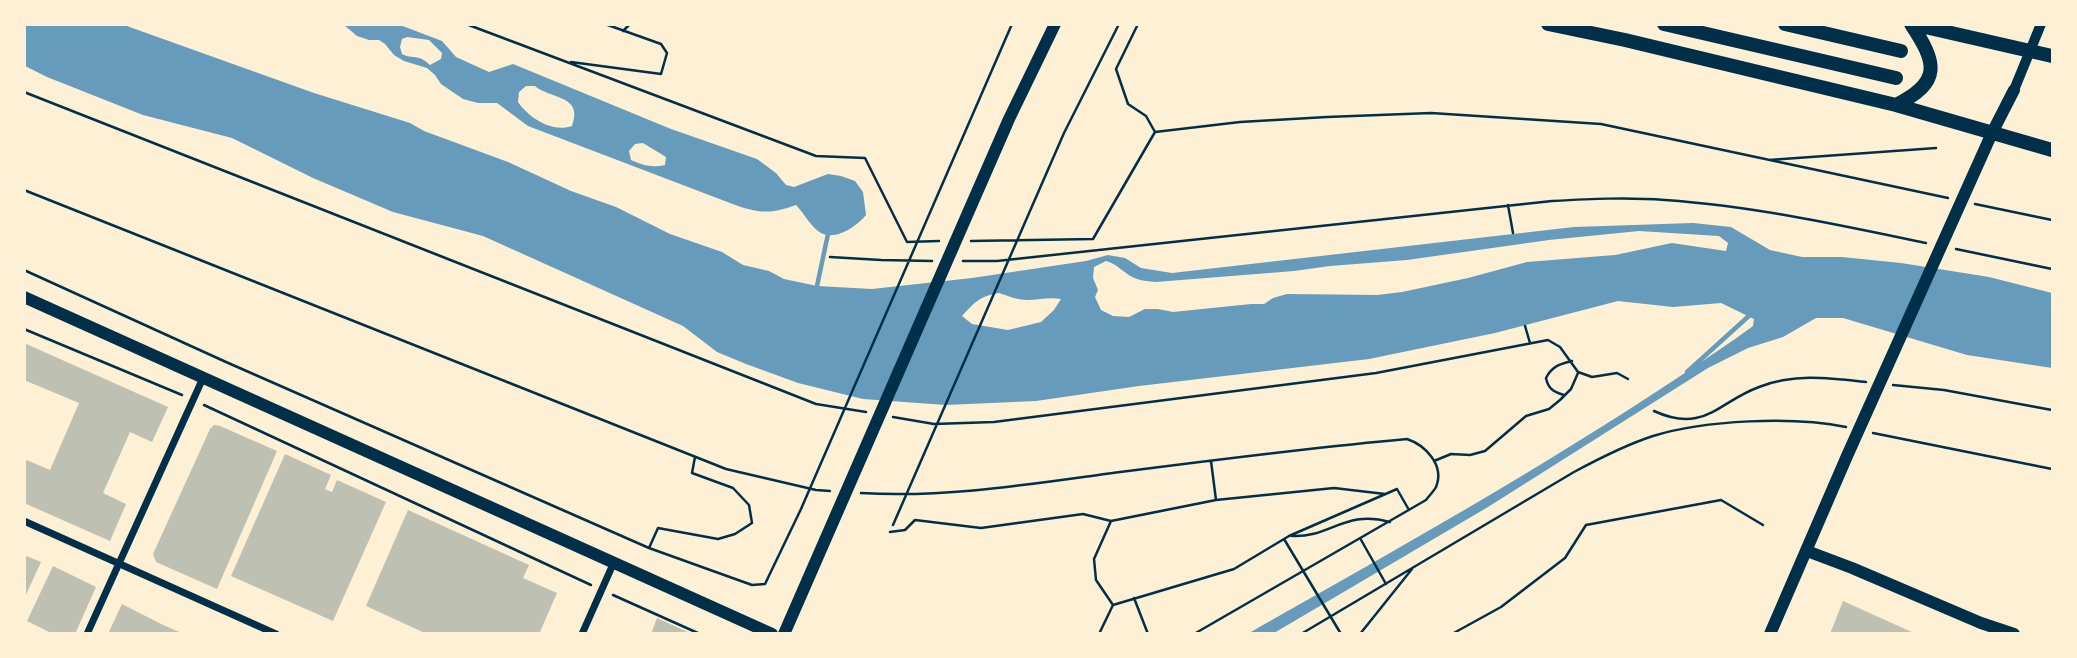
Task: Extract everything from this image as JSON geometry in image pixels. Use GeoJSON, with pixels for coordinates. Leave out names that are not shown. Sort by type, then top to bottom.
{"type":"FeatureCollection","features":[{"type":"Feature","properties":{"kind":"highway"},"geometry":{"type":"LineString","coordinates":[[1548,24],[1896,105],[2053,150]]}},
{"type":"Feature","properties":{"kind":"highway"},"geometry":{"type":"LineString","coordinates":[[1664,24],[1896,78]]}},
{"type":"Feature","properties":{"kind":"highway"},"geometry":{"type":"LineString","coordinates":[[1785,24],[1901,51]]}},
{"type":"Feature","properties":{"kind":"highway"},"geometry":{"type":"LineString","coordinates":[[1896,105],[1917,93],[1931,74],[1927,52],[1912,24]]}},
{"type":"Feature","properties":{"kind":"highway"},"geometry":{"type":"LineString","coordinates":[[1912,24],[2053,56]]}},
{"type":"Feature","properties":{"kind":"main road"},"geometry":{"type":"LineString","coordinates":[[784,634],[1009,119],[1055,24]]}},
{"type":"Feature","properties":{"kind":"main road"},"geometry":{"type":"LineString","coordinates":[[1770,634],[1847,456],[1992,133],[2014,90]]}},
{"type":"Feature","properties":{"kind":"main road"},"geometry":{"type":"LineString","coordinates":[[24,297],[772,634]]}},
{"type":"Feature","properties":{"kind":"main road"},"geometry":{"type":"LineString","coordinates":[[1807,551],[1980,623],[2014,634]]}},
{"type":"Feature","properties":{"kind":"street"},"geometry":{"type":"LineString","coordinates":[[2014,90],[2041,24]]}},
{"type":"Feature","properties":{"kind":"street"},"geometry":{"type":"LineString","coordinates":[[87,634],[203,378]]}},
{"type":"Feature","properties":{"kind":"street"},"geometry":{"type":"LineString","coordinates":[[24,521],[276,634]]}},
{"type":"Feature","properties":{"kind":"street"},"geometry":{"type":"LineString","coordinates":[[582,634],[614,562]]}},
{"type":"Feature","properties":{"kind":"path"},"geometry":{"type":"LineString","coordinates":[[466,24],[816,156],[865,158],[907,242],[947,241]]}},
{"type":"Feature","properties":{"kind":"path"},"geometry":{"type":"LineString","coordinates":[[565,62],[661,74],[667,52],[661,44],[605,24]]}},
{"type":"Feature","properties":{"kind":"path"},"geometry":{"type":"LineString","coordinates":[[623,31],[630,24]]}},
{"type":"Feature","properties":{"kind":"path"},"geometry":{"type":"LineString","coordinates":[[24,270],[649,548],[752,585],[765,584],[801,509],[1012,24]]}},
{"type":"Feature","properties":{"kind":"path"},"geometry":{"type":"LineString","coordinates":[[893,525],[1064,133],[1119,24]]}},
{"type":"Feature","properties":{"kind":"path"},"geometry":{"type":"LineString","coordinates":[[1138,24],[1116,69],[1128,104],[1146,116],[1155,132]]}},
{"type":"Feature","properties":{"kind":"path"},"geometry":{"type":"LineString","coordinates":[[24,92],[816,404],[868,413]]}},
{"type":"Feature","properties":{"kind":"path"},"geometry":{"type":"LineString","coordinates":[[1155,132],[1240,122],[1432,113],[1601,124],[1950,199]]}},
{"type":"Feature","properties":{"kind":"path"},"geometry":{"type":"LineString","coordinates":[[960,241],[1093,239],[1155,132]]}},
{"type":"Feature","properties":{"kind":"path"},"geometry":{"type":"LineString","coordinates":[[1765,160],[1936,148]]}},
{"type":"Feature","properties":{"kind":"path"},"geometry":{"type":"LineString","coordinates":[[24,190],[726,469],[829,491]]}},
{"type":"Feature","properties":{"kind":"path"},"geometry":{"type":"LineString","coordinates":[[958,261],[997,261],[1508,205],[1599,198],[1712,204],[1820,220],[1930,243]]}},
{"type":"Feature","properties":{"kind":"path"},"geometry":{"type":"LineString","coordinates":[[1976,204],[2053,220]]}},
{"type":"Feature","properties":{"kind":"path"},"geometry":{"type":"LineString","coordinates":[[1508,205],[1513,233]]}},
{"type":"Feature","properties":{"kind":"path"},"geometry":{"type":"LineString","coordinates":[[1955,249],[2053,269]]}},
{"type":"Feature","properties":{"kind":"path"},"geometry":{"type":"LineString","coordinates":[[830,257],[932,261]]}},
{"type":"Feature","properties":{"kind":"path"},"geometry":{"type":"LineString","coordinates":[[1525,326],[1530,344]]}},
{"type":"Feature","properties":{"kind":"path"},"geometry":{"type":"LineString","coordinates":[[24,328],[194,400],[700,634]]}},
{"type":"Feature","properties":{"kind":"path"},"geometry":{"type":"LineString","coordinates":[[881,415],[934,424],[994,422],[1376,373],[1548,340],[1560,347],[1578,372],[1592,377],[1617,373],[1628,379]]}},
{"type":"Feature","properties":{"kind":"path"},"geometry":{"type":"LineString","coordinates":[[1565,395],[1549,388],[1546,378],[1550,370],[1559,364],[1572,361]]}},
{"type":"Feature","properties":{"kind":"path"},"geometry":{"type":"LineString","coordinates":[[1434,461],[1451,454],[1470,455],[1485,452],[1526,416],[1549,409],[1571,389],[1578,372]]}},
{"type":"Feature","properties":{"kind":"path"},"geometry":{"type":"LineString","coordinates":[[1654,411],[1667,417],[1705,417],[1758,387],[1799,377],[1819,376],[1869,382]]}},
{"type":"Feature","properties":{"kind":"path"},"geometry":{"type":"LineString","coordinates":[[1894,385],[1944,390],[2053,410]]}},
{"type":"Feature","properties":{"kind":"path"},"geometry":{"type":"LineString","coordinates":[[1301,634],[1615,450],[1655,436],[1697,427],[1738,423],[1829,424],[1856,429]]}},
{"type":"Feature","properties":{"kind":"path"},"geometry":{"type":"LineString","coordinates":[[1869,432],[2053,469]]}},
{"type":"Feature","properties":{"kind":"path"},"geometry":{"type":"LineString","coordinates":[[856,493],[897,495],[1006,487],[1407,439],[1429,451],[1438,475],[1437,486],[1426,500],[1194,634]]}},
{"type":"Feature","properties":{"kind":"path"},"geometry":{"type":"LineString","coordinates":[[649,548],[658,527],[718,539],[736,534],[752,523],[749,505],[733,488],[692,473],[695,457]]}},
{"type":"Feature","properties":{"kind":"path"},"geometry":{"type":"LineString","coordinates":[[1211,461],[1216,500]]}},
{"type":"Feature","properties":{"kind":"path"},"geometry":{"type":"LineString","coordinates":[[890,532],[905,530],[915,520],[982,528],[1083,514],[1111,521],[1216,500],[1334,488],[1385,494]]}},
{"type":"Feature","properties":{"kind":"path"},"geometry":{"type":"LineString","coordinates":[[1099,634],[1113,605],[1234,569],[1289,536],[1397,489],[1409,510]]}},
{"type":"Feature","properties":{"kind":"path"},"geometry":{"type":"LineString","coordinates":[[1451,634],[1501,607],[1565,558],[1586,525],[1721,500],[1763,525]]}},
{"type":"Feature","properties":{"kind":"path"},"geometry":{"type":"LineString","coordinates":[[1289,536],[1305,537],[1359,517],[1390,522]]}},
{"type":"Feature","properties":{"kind":"path"},"geometry":{"type":"LineString","coordinates":[[1111,521],[1094,559],[1096,580],[1113,605]]}},
{"type":"Feature","properties":{"kind":"path"},"geometry":{"type":"LineString","coordinates":[[1359,538],[1386,584]]}},
{"type":"Feature","properties":{"kind":"path"},"geometry":{"type":"LineString","coordinates":[[1284,539],[1341,634]]}},
{"type":"Feature","properties":{"kind":"path"},"geometry":{"type":"LineString","coordinates":[[1360,634],[1415,567]]}},
{"type":"Feature","properties":{"kind":"path"},"geometry":{"type":"LineString","coordinates":[[1134,598],[1148,634]]}},
{"type":"Feature","properties":{"kind":"water"},"geometry":{"type":"Polygon","coordinates":[[[24,25],[124,25],[314,93],[410,123],[424,131],[508,162],[571,191],[616,207],[670,234],[722,252],[743,265],[769,271],[784,279],[817,286],[872,289],[972,278],[1086,261],[1108,255],[1125,258],[1141,268],[1172,273],[1574,227],[1693,223],[1731,227],[1770,250],[1802,257],[1842,257],[1901,263],[1989,277],[2052,293],[2052,368],[1967,355],[1843,318],[1816,318],[1783,337],[1748,348],[1708,368],[1488,507],[1274,633],[1249,633],[1556,455],[1735,339],[1753,326],[1754,319],[1721,303],[1673,307],[1618,301],[1495,333],[1369,359],[1036,401],[946,405],[863,399],[798,383],[717,352],[683,326],[483,236],[393,212],[313,178],[232,138],[143,115],[25,66],[24,25]],[[1639,231],[1549,240],[1407,260],[1156,282],[1133,277],[1106,261],[1094,267],[1093,278],[1098,290],[1095,297],[1101,310],[1113,316],[1129,317],[1145,309],[1173,312],[1264,304],[1287,294],[1377,295],[1402,292],[1527,262],[1615,255],[1672,243],[1726,251],[1728,243],[1719,236],[1639,231]],[[999,293],[978,300],[962,316],[972,324],[1008,330],[1041,322],[1061,299],[1023,300],[999,293]]]}},
{"type":"Feature","properties":{"kind":"water"},"geometry":{"type":"Polygon","coordinates":[[[344,25],[400,25],[442,41],[456,57],[489,72],[513,64],[671,129],[757,159],[776,173],[786,185],[794,187],[828,174],[841,176],[855,181],[863,192],[866,215],[850,229],[830,235],[818,231],[796,205],[770,211],[755,211],[739,206],[528,126],[497,103],[478,103],[463,99],[441,84],[427,68],[404,61],[379,40],[357,36],[344,25]],[[407,37],[402,39],[402,54],[422,59],[430,65],[441,59],[442,53],[429,40],[407,37]],[[526,86],[519,92],[518,102],[542,123],[564,128],[572,126],[573,108],[564,99],[535,86],[526,86]],[[643,143],[635,144],[629,151],[631,160],[647,166],[665,165],[666,157],[643,143]]]}},
{"type":"Feature","properties":{"kind":"building"},"geometry":{"type":"Polygon","coordinates":[[[24,343],[168,407],[152,442],[130,432],[103,493],[126,504],[110,541],[24,503],[24,459],[50,470],[79,403],[24,380],[24,343]]]}},
{"type":"Feature","properties":{"kind":"building"},"geometry":{"type":"Polygon","coordinates":[[[214,425],[277,451],[217,589],[156,562],[153,554],[214,425]]]}},
{"type":"Feature","properties":{"kind":"building"},"geometry":{"type":"Polygon","coordinates":[[[285,454],[331,475],[325,489],[332,492],[337,480],[386,502],[333,621],[231,576],[285,454]]]}},
{"type":"Feature","properties":{"kind":"building"},"geometry":{"type":"Polygon","coordinates":[[[408,510],[529,565],[523,578],[557,593],[539,634],[427,634],[366,606],[408,510]]]}},
{"type":"Feature","properties":{"kind":"building"},"geometry":{"type":"Polygon","coordinates":[[[24,555],[41,562],[24,599],[24,555]]]}},
{"type":"Feature","properties":{"kind":"building"},"geometry":{"type":"Polygon","coordinates":[[[53,566],[96,587],[75,634],[53,634],[27,621],[53,566]]]}},
{"type":"Feature","properties":{"kind":"building"},"geometry":{"type":"Polygon","coordinates":[[[1843,601],[1916,634],[1830,634],[1843,601]]]}},
{"type":"Feature","properties":{"kind":"building"},"geometry":{"type":"Polygon","coordinates":[[[122,604],[161,624],[184,634],[108,634],[122,604]]]}},
{"type":"Feature","properties":{"kind":"building"},"geometry":{"type":"Polygon","coordinates":[[[657,618],[692,634],[651,634],[657,618]]]}},
{"type":"Feature","properties":{"kind":"waterway"},"geometry":{"type":"LineString","coordinates":[[817,286],[828,234]]}},
{"type":"Feature","properties":{"kind":"waterway"},"geometry":{"type":"LineString","coordinates":[[1687,372],[1751,314]]}}]}
